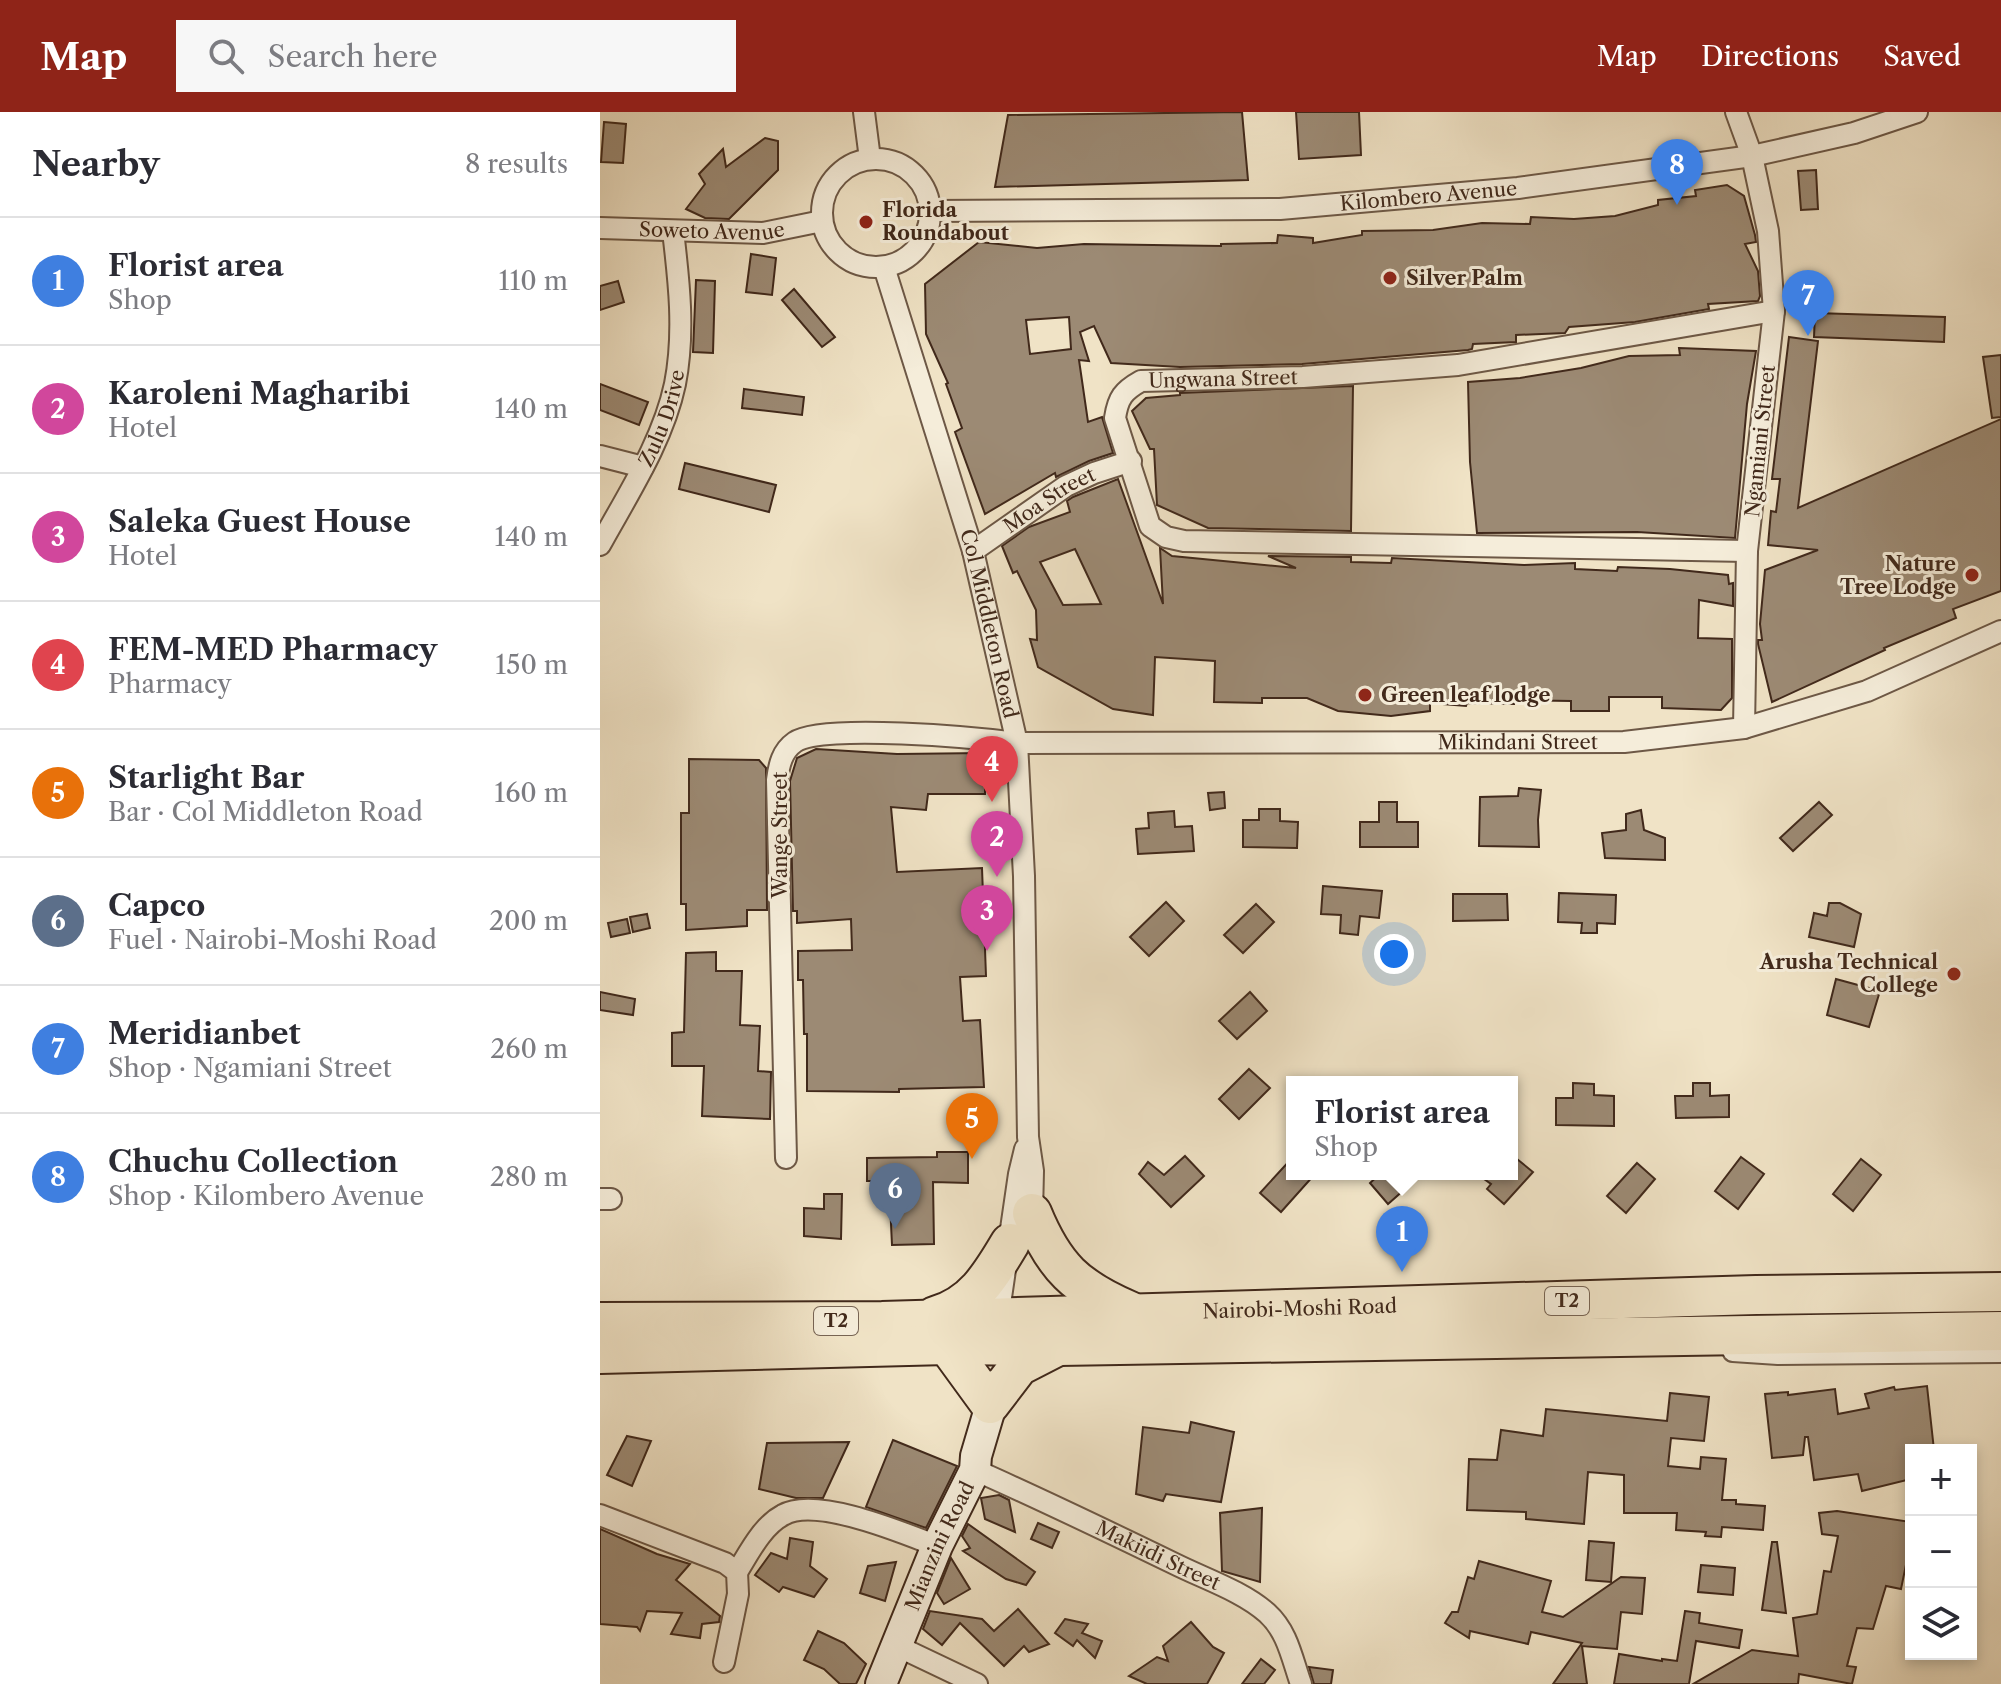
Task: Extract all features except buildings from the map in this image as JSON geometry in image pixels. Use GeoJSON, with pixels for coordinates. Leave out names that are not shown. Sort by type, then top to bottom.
{"type":"FeatureCollection","features":[{"type":"Feature","properties":{"kind":"highway"},"geometry":{"type":"LineString","coordinates":[[1025,1200],[1044,1244],[1069,1275],[1098,1296],[1133,1313]]}},
{"type":"Feature","properties":{"kind":"highway"},"geometry":{"type":"LineString","coordinates":[[1010,1243],[985,1283],[938,1332],[990,1404],[1019,1366],[1059,1346]]}},
{"type":"Feature","properties":{"kind":"highway","name":"Nairobi-Moshi Road"},"geometry":{"type":"LineString","coordinates":[[600,1354],[938,1332],[1004,1332],[1133,1313],[1756,1295],[2001,1292]]}},
{"type":"Feature","properties":{"kind":"highway","name":"Nairobi-Moshi Road"},"geometry":{"type":"LineString","coordinates":[[600,1322],[864,1321],[938,1332]]}},
{"type":"Feature","properties":{"kind":"highway","name":"Nairobi-Moshi Road"},"geometry":{"type":"LineString","coordinates":[[1004,1332],[1059,1346],[2001,1331]]}},
{"type":"Feature","properties":{"kind":"street"},"geometry":{"type":"LineString","coordinates":[[864,112],[870,159]]}},
{"type":"Feature","properties":{"kind":"street","name":"Ngamiani Street"},"geometry":{"type":"LineString","coordinates":[[1736,112],[1752,156],[1768,231],[1774,311],[1747,551],[1744,728]]}},
{"type":"Feature","properties":{"kind":"street","name":"Kilombero Avenue"},"geometry":{"type":"LineString","coordinates":[[931,211],[1280,209],[1518,188],[1752,156],[1854,133],[1917,112]]}},
{"type":"Feature","properties":{"kind":"street"},"geometry":{"type":"LineString","coordinates":[[870,159],[888,160],[904,167],[922,186],[931,211],[923,242],[913,254],[884,267],[863,266],[843,257],[829,241],[822,221],[821,206],[833,180],[843,170],[870,159]]}},
{"type":"Feature","properties":{"kind":"street","name":"Soweto Avenue"},"geometry":{"type":"LineString","coordinates":[[600,228],[763,233],[822,221]]}},
{"type":"Feature","properties":{"kind":"street","name":"Zulu Drive"},"geometry":{"type":"LineString","coordinates":[[600,545],[643,467],[666,416],[675,383],[680,340],[679,280],[673,231]]}},
{"type":"Feature","properties":{"kind":"street","name":"Col Middleton Road"},"geometry":{"type":"LineString","coordinates":[[884,267],[973,551],[1017,743],[1024,876],[1028,1137],[1025,1200],[1004,1332]]}},
{"type":"Feature","properties":{"kind":"street","name":"Ungwana Street"},"geometry":{"type":"LineString","coordinates":[[1747,551],[1184,541],[1166,537],[1150,526],[1115,418],[1118,399],[1141,381],[1303,377],[1458,365],[1774,311]]}},
{"type":"Feature","properties":{"kind":"street"},"geometry":{"type":"LineString","coordinates":[[600,456],[643,467]]}},
{"type":"Feature","properties":{"kind":"street","name":"Moa Street"},"geometry":{"type":"LineString","coordinates":[[973,551],[1066,486],[1131,461]]}},
{"type":"Feature","properties":{"kind":"street","name":"Mikindani Street"},"geometry":{"type":"LineString","coordinates":[[1017,743],[1624,742],[1744,728],[1867,691],[2001,631]]}},
{"type":"Feature","properties":{"kind":"street","name":"Wange Street"},"geometry":{"type":"LineString","coordinates":[[786,1158],[777,780],[779,764],[786,750],[796,740],[813,735],[894,733],[1017,743]]}},
{"type":"Feature","properties":{"kind":"street","name":"Col Middleton Road"},"geometry":{"type":"LineString","coordinates":[[1004,1332],[1010,1243],[1033,1171],[1028,1137]]}},
{"type":"Feature","properties":{"kind":"street","name":"Mianzini Road"},"geometry":{"type":"LineString","coordinates":[[881,1684],[937,1546],[975,1470],[1004,1332]]}},
{"type":"Feature","properties":{"kind":"street"},"geometry":{"type":"LineString","coordinates":[[1627,1337],[1754,1354],[2001,1352]]}},
{"type":"Feature","properties":{"kind":"street","name":"Makiidi Street"},"geometry":{"type":"LineString","coordinates":[[975,1470],[1064,1509],[1239,1594],[1267,1613],[1281,1629],[1290,1648],[1294,1681]]}},
{"type":"Feature","properties":{"kind":"street"},"geometry":{"type":"LineString","coordinates":[[724,1662],[738,1594],[737,1572],[769,1525],[784,1513],[806,1509],[886,1525],[937,1546]]}},
{"type":"Feature","properties":{"kind":"street"},"geometry":{"type":"LineString","coordinates":[[600,1515],[725,1563],[737,1572]]}},
{"type":"Feature","properties":{"kind":"street"},"geometry":{"type":"LineString","coordinates":[[895,1645],[977,1684]]}},
{"type":"Feature","properties":{"kind":"place","name":"Chuchu Collection"},"geometry":{"type":"Point","coordinates":[1677,205]}},
{"type":"Feature","properties":{"kind":"place","name":"Florida Roundabout"},"geometry":{"type":"Point","coordinates":[866,222]}},
{"type":"Feature","properties":{"kind":"place","name":"Silver Palm"},"geometry":{"type":"Point","coordinates":[1390,278]}},
{"type":"Feature","properties":{"kind":"place","name":"Meridianbet"},"geometry":{"type":"Point","coordinates":[1808,336]}},
{"type":"Feature","properties":{"kind":"place","name":"Nature Tree Lodge"},"geometry":{"type":"Point","coordinates":[1972,575]}},
{"type":"Feature","properties":{"kind":"place","name":"Green leaf lodge"},"geometry":{"type":"Point","coordinates":[1365,695]}},
{"type":"Feature","properties":{"kind":"place","name":"FEM-MED Pharmacy"},"geometry":{"type":"Point","coordinates":[992,802]}},
{"type":"Feature","properties":{"kind":"place","name":"Karoleni Magharibi"},"geometry":{"type":"Point","coordinates":[997,877]}},
{"type":"Feature","properties":{"kind":"place","name":"Saleka Guest House"},"geometry":{"type":"Point","coordinates":[987,951]}},
{"type":"Feature","properties":{"kind":"place","name":"Arusha Technical College"},"geometry":{"type":"Point","coordinates":[1954,974]}},
{"type":"Feature","properties":{"kind":"place","name":"Starlight Bar"},"geometry":{"type":"Point","coordinates":[972,1159]}},
{"type":"Feature","properties":{"kind":"place","name":"Capco"},"geometry":{"type":"Point","coordinates":[895,1229]}},
{"type":"Feature","properties":{"kind":"place","name":"Florist area"},"geometry":{"type":"Point","coordinates":[1402,1272]}}]}
